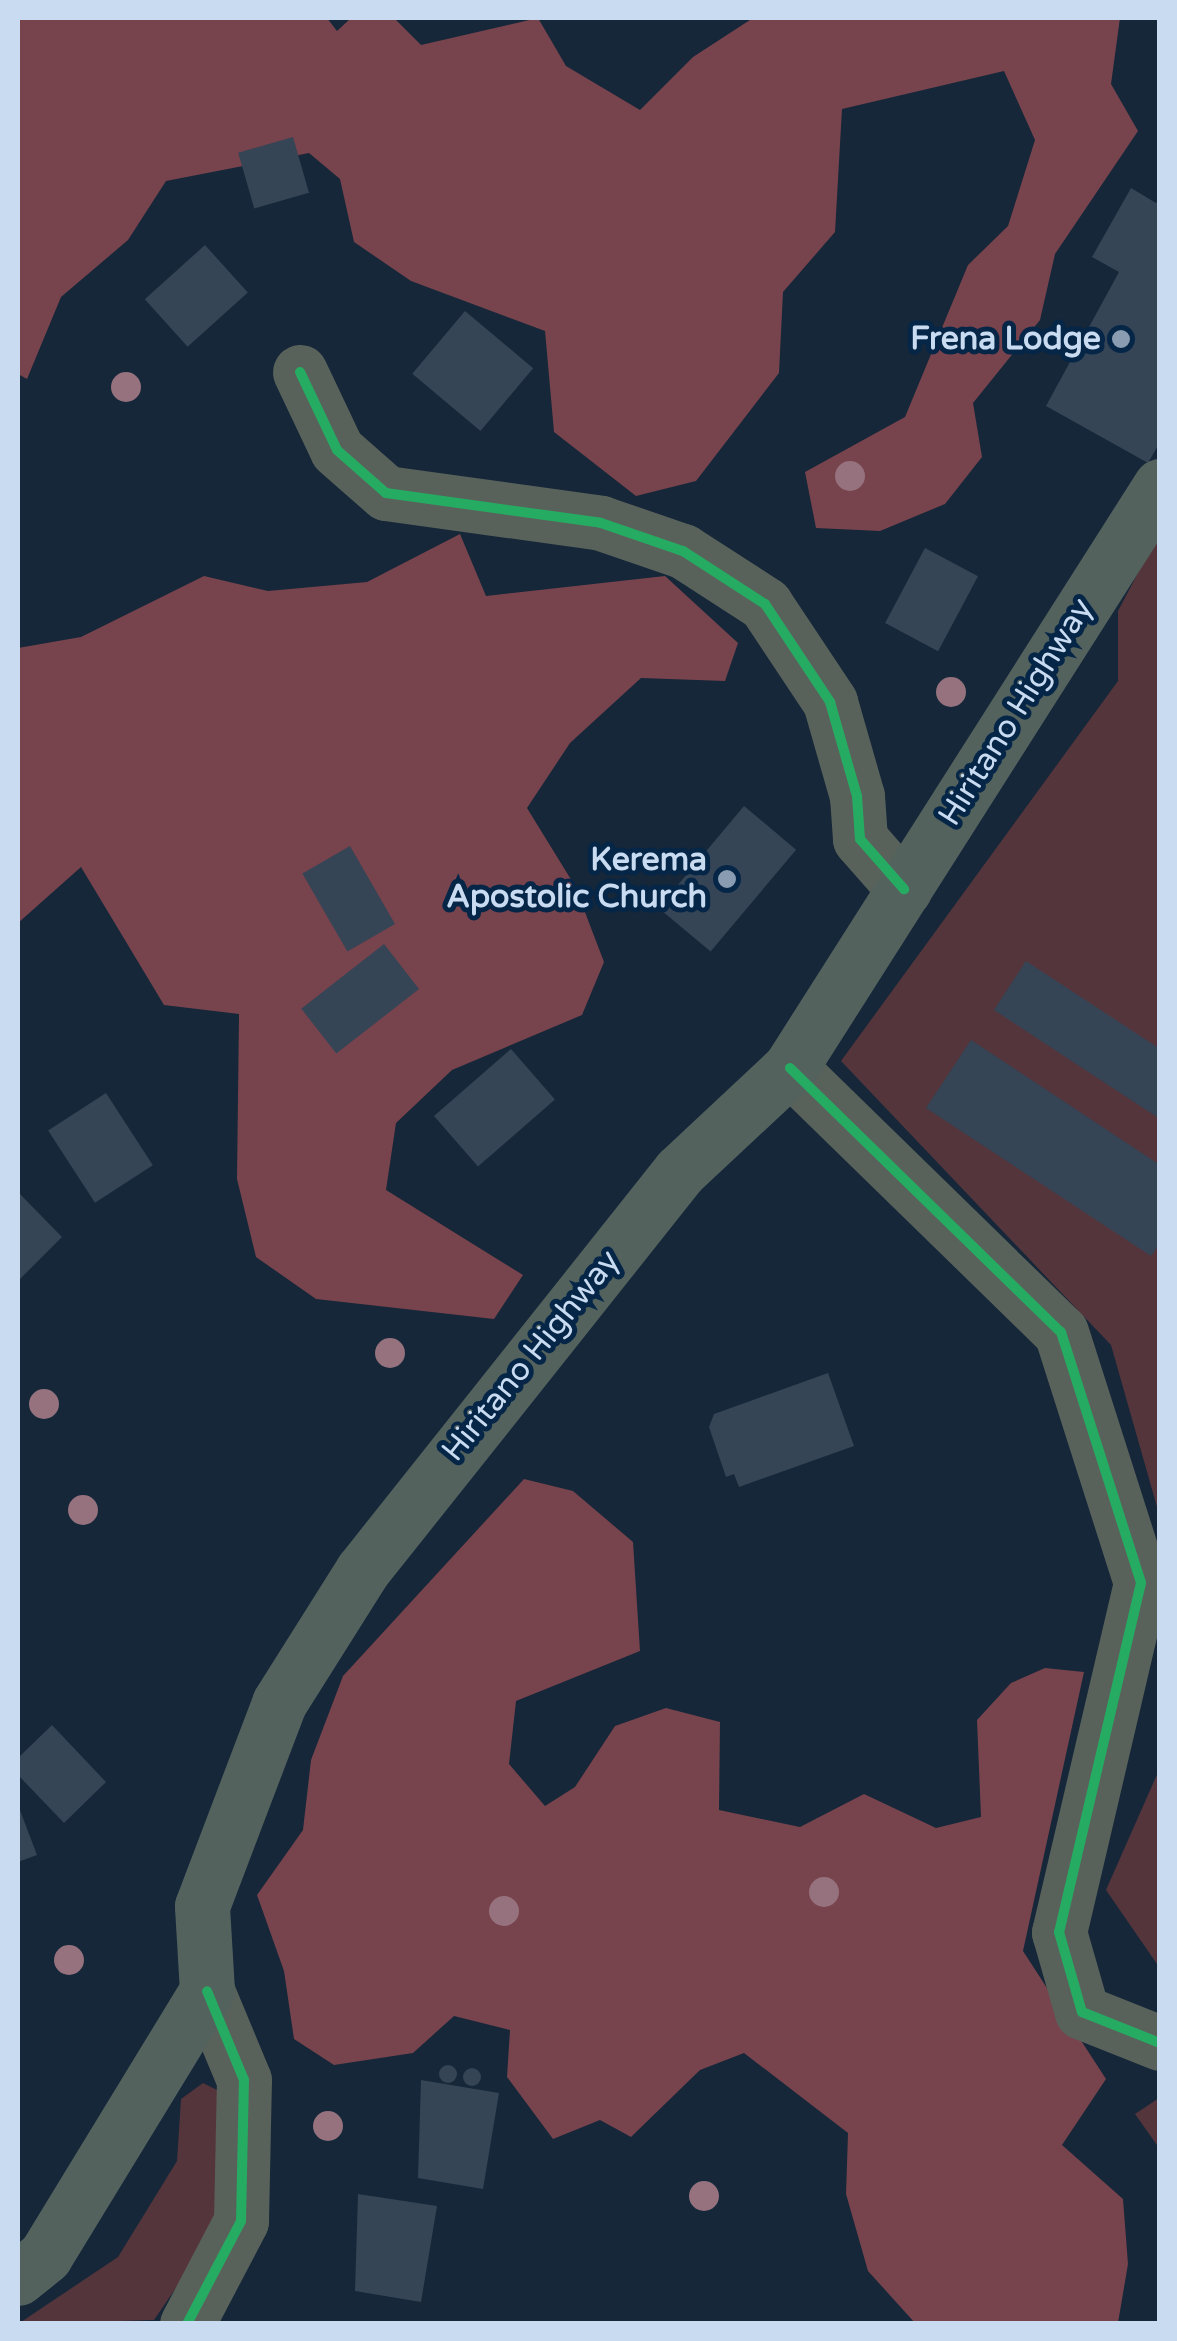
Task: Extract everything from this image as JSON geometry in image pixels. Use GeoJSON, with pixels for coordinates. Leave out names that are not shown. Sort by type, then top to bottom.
{"type":"FeatureCollection","features":[{"type":"Feature","properties":{"kind":"highway","name":"Hiritano Highway"},"geometry":{"type":"LineString","coordinates":[[207,1990],[209,1888],[279,1703],[362,1570],[680,1171],[790,1068],[1160,486]]}},
{"type":"Feature","properties":{"kind":"highway"},"geometry":{"type":"LineString","coordinates":[[18,2278],[44,2256],[207,1990]]}},
{"type":"Feature","properties":{"kind":"street"},"geometry":{"type":"LineString","coordinates":[[300,372],[337,450],[386,493],[601,523],[683,551],[765,604],[830,702],[857,796],[860,839],[904,889]]}},
{"type":"Feature","properties":{"kind":"street"},"geometry":{"type":"LineString","coordinates":[[790,1068],[1060,1332],[1141,1583],[1059,1932],[1082,2012],[1160,2043]]}},
{"type":"Feature","properties":{"kind":"street"},"geometry":{"type":"LineString","coordinates":[[186,2324],[240,2220],[244,2080],[207,1990]]}},
{"type":"Feature","properties":{"kind":"shaded area"},"geometry":{"type":"Polygon","coordinates":[[[18,18],[327,18],[337,31],[351,18],[394,18],[421,45],[538,18],[566,66],[640,110],[693,57],[753,18],[1120,18],[1111,84],[1138,131],[1055,254],[1040,320],[973,403],[982,457],[945,504],[880,531],[816,528],[805,472],[905,417],[968,265],[1008,226],[1035,140],[1004,71],[842,109],[835,232],[783,292],[779,373],[696,481],[636,496],[554,432],[545,331],[411,281],[354,242],[340,179],[309,153],[166,181],[128,240],[61,297],[27,379],[18,374],[18,18]]]}},
{"type":"Feature","properties":{"kind":"shaded area"},"geometry":{"type":"Polygon","coordinates":[[[1159,533],[1159,1514],[1111,1345],[841,1061],[1118,681],[1118,611],[1159,533]]]}},
{"type":"Feature","properties":{"kind":"shaded area"},"geometry":{"type":"Polygon","coordinates":[[[460,534],[486,596],[665,576],[738,643],[725,681],[641,678],[570,743],[527,808],[575,886],[604,962],[582,1015],[452,1070],[396,1123],[386,1190],[523,1275],[494,1319],[316,1299],[256,1257],[237,1179],[239,1014],[164,1005],[81,867],[18,923],[18,648],[81,637],[204,576],[268,591],[367,582],[460,534]]]}},
{"type":"Feature","properties":{"kind":"shaded area"},"geometry":{"type":"Polygon","coordinates":[[[524,1479],[573,1491],[633,1542],[640,1651],[516,1701],[509,1764],[545,1806],[575,1787],[615,1726],[666,1708],[720,1722],[719,1810],[800,1827],[864,1794],[936,1828],[981,1817],[977,1720],[1011,1683],[1045,1668],[1084,1672],[1023,1951],[1106,2079],[1062,2145],[1123,2199],[1128,2264],[1118,2323],[915,2323],[868,2271],[846,2194],[848,2133],[744,2053],[700,2070],[631,2137],[600,2120],[553,2139],[507,2077],[510,2030],[454,2016],[413,2053],[334,2065],[294,2039],[284,1971],[257,1895],[303,1830],[311,1760],[343,1676],[524,1479]]]}},
{"type":"Feature","properties":{"kind":"shaded area"},"geometry":{"type":"Polygon","coordinates":[[[1159,1770],[1160,1967],[1106,1890],[1159,1770]]]}},
{"type":"Feature","properties":{"kind":"shaded area"},"geometry":{"type":"Polygon","coordinates":[[[203,2083],[229,2096],[216,2229],[154,2320],[18,2324],[118,2257],[177,2161],[181,2099],[203,2083]]]}},
{"type":"Feature","properties":{"kind":"shaded area"},"geometry":{"type":"Polygon","coordinates":[[[1160,2098],[1159,2148],[1135,2114],[1160,2098]]]}},
{"type":"Feature","properties":{"kind":"building"},"geometry":{"type":"Polygon","coordinates":[[[293,137],[309,193],[254,208],[238,153],[293,137]]]}},
{"type":"Feature","properties":{"kind":"building","name":"Frena Lodge"},"geometry":{"type":"Polygon","coordinates":[[[1131,188],[1156,203],[1160,196],[1160,442],[1148,463],[1046,406],[1119,272],[1092,257],[1131,188]]]}},
{"type":"Feature","properties":{"kind":"building"},"geometry":{"type":"Polygon","coordinates":[[[205,245],[248,293],[188,347],[145,299],[205,245]]]}},
{"type":"Feature","properties":{"kind":"building"},"geometry":{"type":"Polygon","coordinates":[[[465,311],[533,368],[480,431],[412,374],[465,311]]]}},
{"type":"Feature","properties":{"kind":"building"},"geometry":{"type":"Polygon","coordinates":[[[925,548],[978,576],[938,651],[885,623],[925,548]]]}},
{"type":"Feature","properties":{"kind":"building","name":"Kerema Apostolic Church"},"geometry":{"type":"Polygon","coordinates":[[[744,806],[796,850],[711,952],[659,908],[744,806]]]}},
{"type":"Feature","properties":{"kind":"building"},"geometry":{"type":"Polygon","coordinates":[[[350,846],[395,924],[347,951],[302,874],[350,846]]]}},
{"type":"Feature","properties":{"kind":"building"},"geometry":{"type":"Polygon","coordinates":[[[384,944],[419,989],[336,1054],[301,1009],[384,944]]]}},
{"type":"Feature","properties":{"kind":"building"},"geometry":{"type":"Polygon","coordinates":[[[1026,961],[1160,1049],[1160,1119],[994,1010],[1026,961]]]}},
{"type":"Feature","properties":{"kind":"building"},"geometry":{"type":"Polygon","coordinates":[[[971,1040],[1160,1165],[1160,1243],[1151,1256],[926,1108],[971,1040]]]}},
{"type":"Feature","properties":{"kind":"building"},"geometry":{"type":"Polygon","coordinates":[[[511,1049],[555,1100],[478,1166],[434,1116],[511,1049]]]}},
{"type":"Feature","properties":{"kind":"building"},"geometry":{"type":"Polygon","coordinates":[[[106,1093],[153,1165],[95,1203],[48,1131],[106,1093]]]}},
{"type":"Feature","properties":{"kind":"building"},"geometry":{"type":"Polygon","coordinates":[[[18,1192],[62,1237],[18,1281],[18,1192]]]}},
{"type":"Feature","properties":{"kind":"building"},"geometry":{"type":"Polygon","coordinates":[[[828,1373],[854,1446],[739,1487],[734,1474],[726,1477],[709,1427],[714,1414],[828,1373]]]}},
{"type":"Feature","properties":{"kind":"building"},"geometry":{"type":"Polygon","coordinates":[[[52,1725],[106,1782],[64,1823],[18,1775],[18,1758],[52,1725]]]}},
{"type":"Feature","properties":{"kind":"building"},"geometry":{"type":"Polygon","coordinates":[[[18,1805],[37,1855],[18,1862],[18,1805]]]}},
{"type":"Feature","properties":{"kind":"building"},"geometry":{"type":"Polygon","coordinates":[[[448,2065],[455,2067],[455,2081],[448,2083],[441,2081],[439,2074],[441,2067],[448,2065]]]}},
{"type":"Feature","properties":{"kind":"building"},"geometry":{"type":"Polygon","coordinates":[[[472,2068],[479,2070],[479,2084],[472,2086],[465,2084],[463,2077],[465,2070],[472,2068]]]}},
{"type":"Feature","properties":{"kind":"building"},"geometry":{"type":"Polygon","coordinates":[[[421,2080],[499,2093],[483,2189],[418,2178],[421,2080]]]}},
{"type":"Feature","properties":{"kind":"building"},"geometry":{"type":"Polygon","coordinates":[[[358,2194],[437,2206],[421,2302],[355,2291],[358,2194]]]}},
{"type":"Feature","properties":{"kind":"cycle path"},"geometry":{"type":"LineString","coordinates":[[300,372],[337,450],[386,493],[601,523],[683,551],[765,604],[830,702],[857,796],[860,839],[904,889]]}},
{"type":"Feature","properties":{"kind":"cycle path"},"geometry":{"type":"LineString","coordinates":[[790,1068],[1061,1332],[1141,1583],[1059,1932],[1082,2012],[1160,2043]]}},
{"type":"Feature","properties":{"kind":"cycle path"},"geometry":{"type":"LineString","coordinates":[[187,2324],[241,2221],[244,2080],[207,1991]]}},
{"type":"Feature","properties":{"kind":"place","name":"Frena Lodge"},"geometry":{"type":"Point","coordinates":[1121,339]}},
{"type":"Feature","properties":{"kind":"place","name":"Kerema Apostolic Church"},"geometry":{"type":"Point","coordinates":[727,879]}}]}
